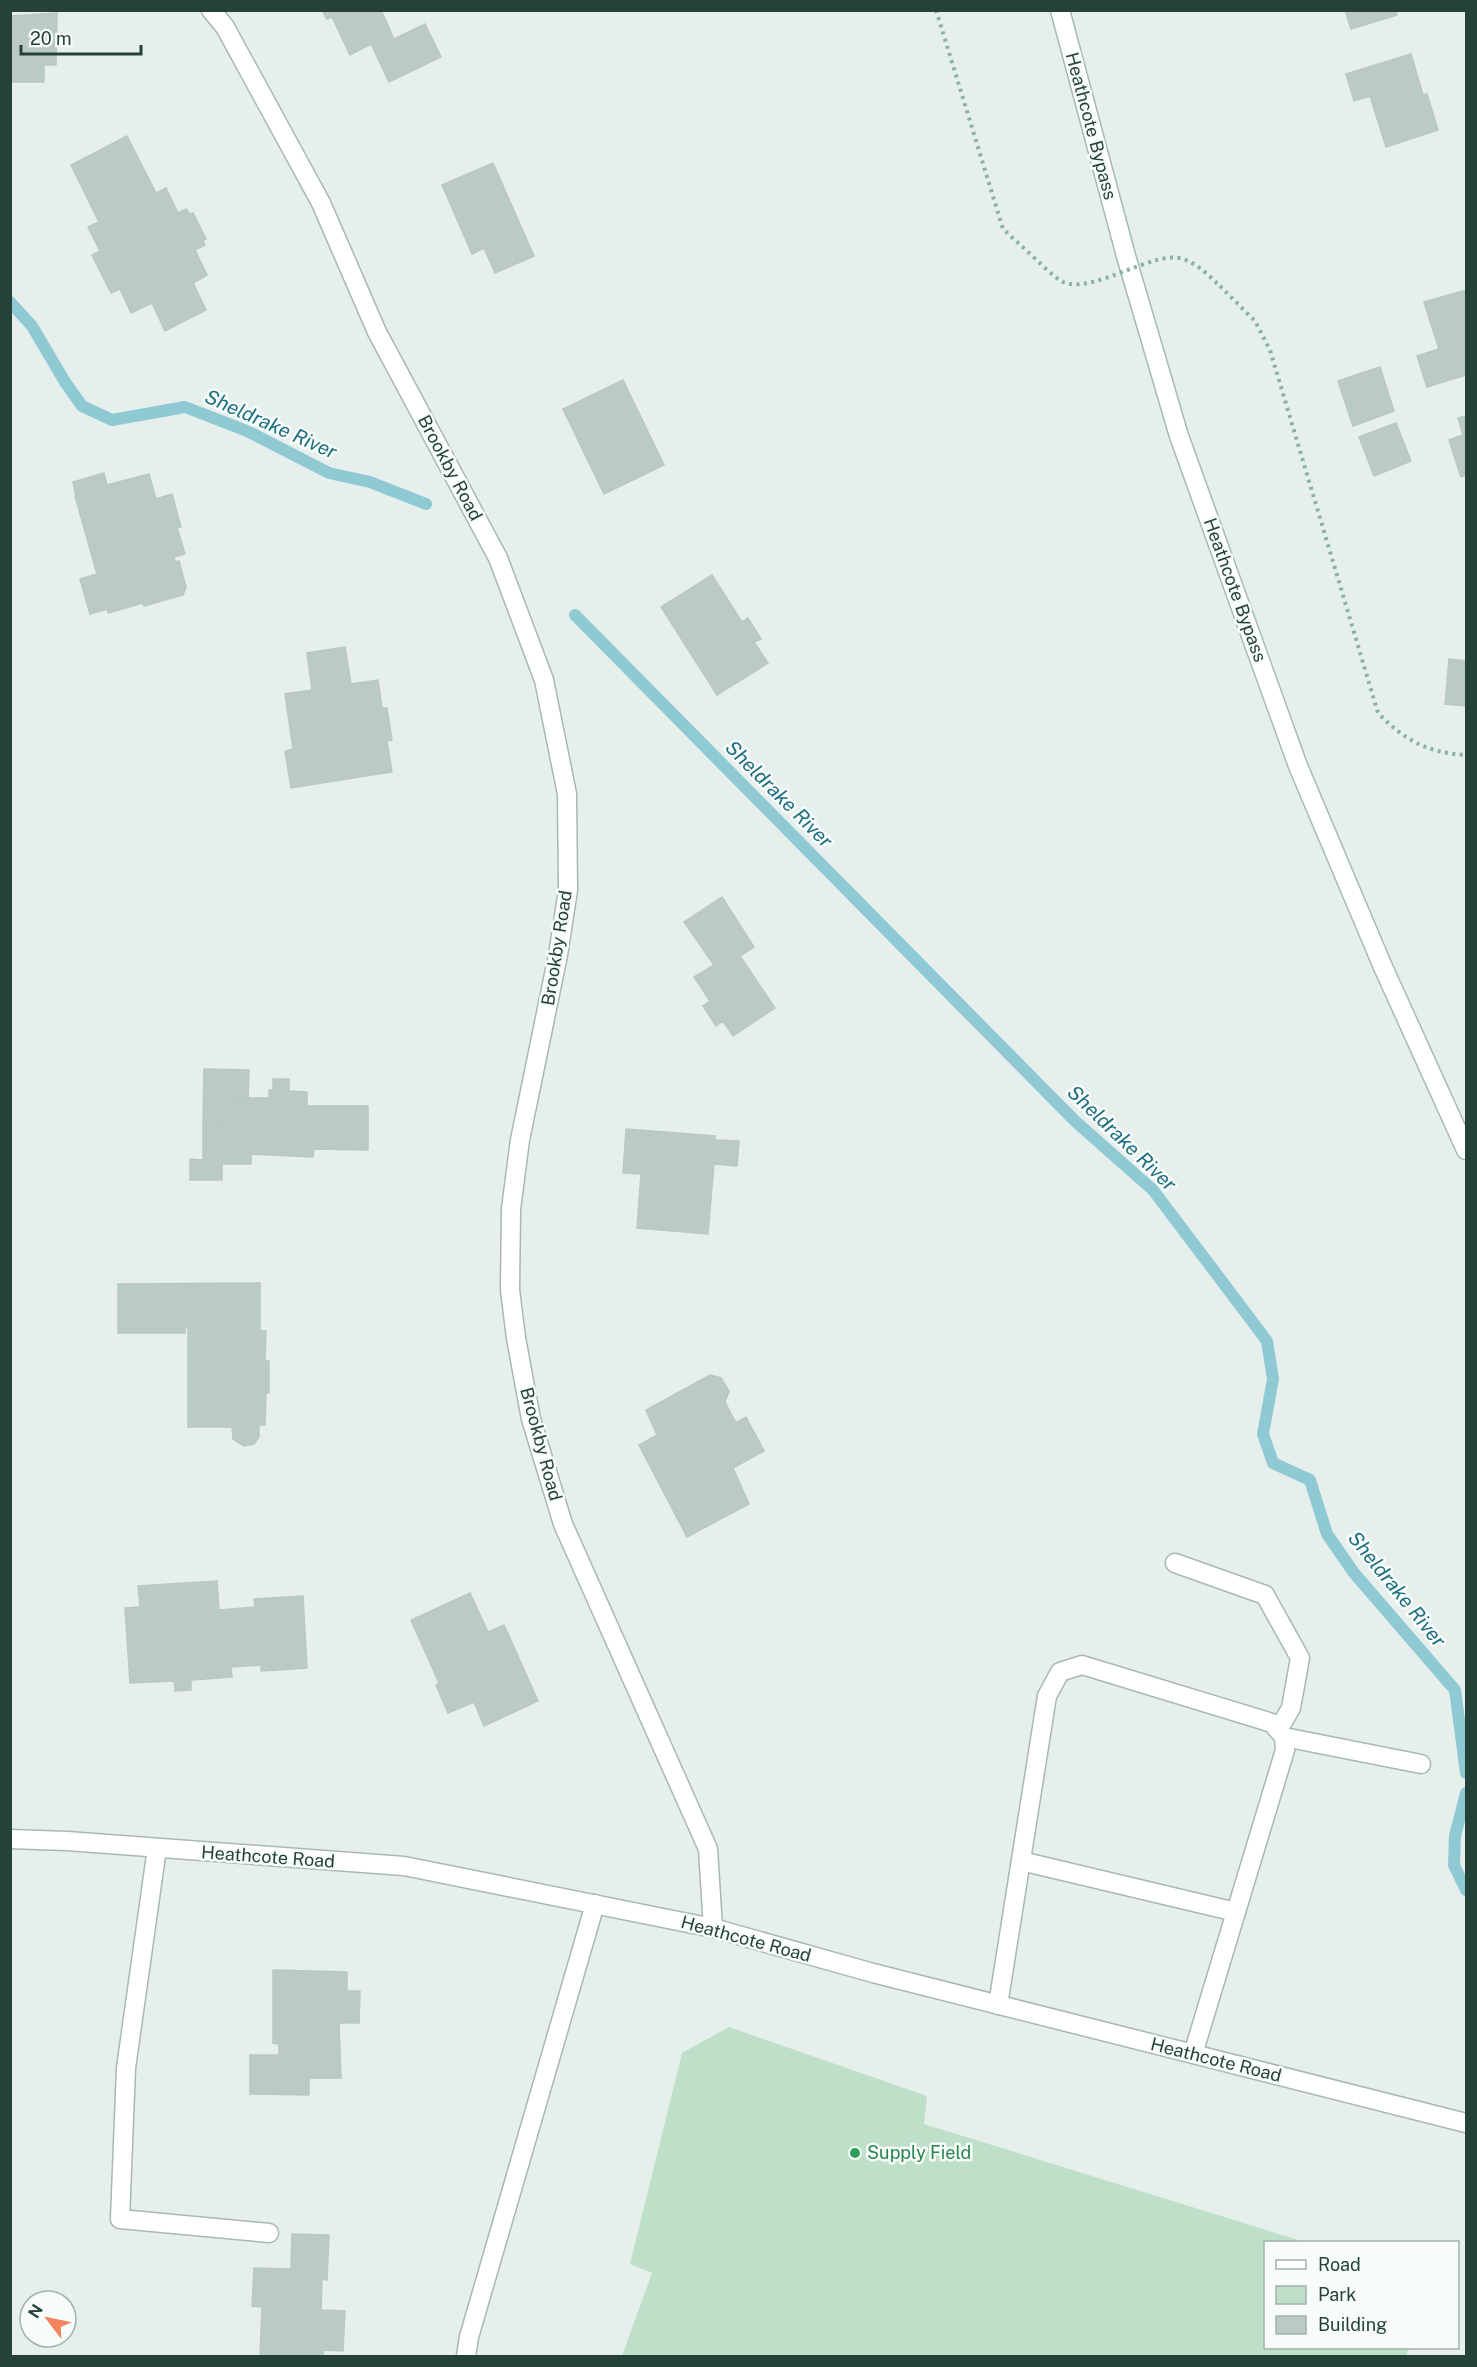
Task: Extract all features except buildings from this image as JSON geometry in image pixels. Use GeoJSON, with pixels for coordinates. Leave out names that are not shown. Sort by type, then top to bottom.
{"type":"FeatureCollection","features":[{"type":"Feature","properties":{"kind":"street","name":"Brookby Road"},"geometry":{"type":"LineString","coordinates":[[211,10],[225,27],[321,203],[377,332],[498,558],[544,680],[567,794],[568,890],[558,955],[520,1140],[511,1209],[510,1290],[516,1338],[531,1419],[563,1524],[708,1849],[713,1928]]}},
{"type":"Feature","properties":{"kind":"street","name":"Heathcote Bypass"},"geometry":{"type":"LineString","coordinates":[[1060,10],[1126,256],[1187,458],[1298,766],[1383,967],[1467,1150]]}},
{"type":"Feature","properties":{"kind":"street"},"geometry":{"type":"LineString","coordinates":[[1175,1563],[1265,1595],[1300,1658],[1291,1707],[1281,1734]]}},
{"type":"Feature","properties":{"kind":"street"},"geometry":{"type":"LineString","coordinates":[[998,2005],[1047,1696],[1060,1672],[1082,1665],[1272,1723],[1281,1734],[1285,1750],[1193,2054]]}},
{"type":"Feature","properties":{"kind":"street"},"geometry":{"type":"LineString","coordinates":[[1281,1734],[1421,1764]]}},
{"type":"Feature","properties":{"kind":"street","name":"Heathcote Road"},"geometry":{"type":"LineString","coordinates":[[10,1839],[67,1841],[404,1866],[713,1928],[873,1974],[1467,2123]]}},
{"type":"Feature","properties":{"kind":"street"},"geometry":{"type":"LineString","coordinates":[[157,1848],[126,2068],[120,2219],[269,2233]]}},
{"type":"Feature","properties":{"kind":"street"},"geometry":{"type":"LineString","coordinates":[[1021,1861],[1236,1912]]}},
{"type":"Feature","properties":{"kind":"street"},"geometry":{"type":"LineString","coordinates":[[466,2356],[469,2337],[595,1904]]}},
{"type":"Feature","properties":{"kind":"path"},"geometry":{"type":"LineString","coordinates":[[936,10],[1003,229],[1062,281],[1078,285],[1162,260],[1181,258],[1198,266],[1255,321],[1269,351],[1378,713],[1395,731],[1417,745],[1467,755]]}},
{"type":"Feature","properties":{"kind":"green space","name":"Supply Field"},"geometry":{"type":"Polygon","coordinates":[[[729,2027],[927,2096],[924,2124],[1302,2241],[1264,2241],[1264,2349],[1409,2349],[1406,2356],[622,2356],[652,2273],[630,2264],[682,2053],[729,2027]]]}},
{"type":"Feature","properties":{"kind":"waterway","name":"Sheldrake River"},"geometry":{"type":"LineString","coordinates":[[10,302],[32,326],[82,406],[112,420],[185,407],[247,431],[329,473],[370,482],[426,504]]}},
{"type":"Feature","properties":{"kind":"waterway","name":"Sheldrake River"},"geometry":{"type":"LineString","coordinates":[[575,615],[1075,1121],[1153,1190],[1267,1341],[1273,1379],[1263,1434],[1273,1463],[1310,1480],[1327,1534],[1354,1573],[1455,1690],[1466,1773]]}},
{"type":"Feature","properties":{"kind":"waterway","name":"Sheldrake River"},"geometry":{"type":"LineString","coordinates":[[1466,1793],[1455,1836],[1454,1865],[1466,1890]]}},
{"type":"Feature","properties":{"kind":"place","name":"Supply Field"},"geometry":{"type":"Point","coordinates":[855,2153]}}]}
